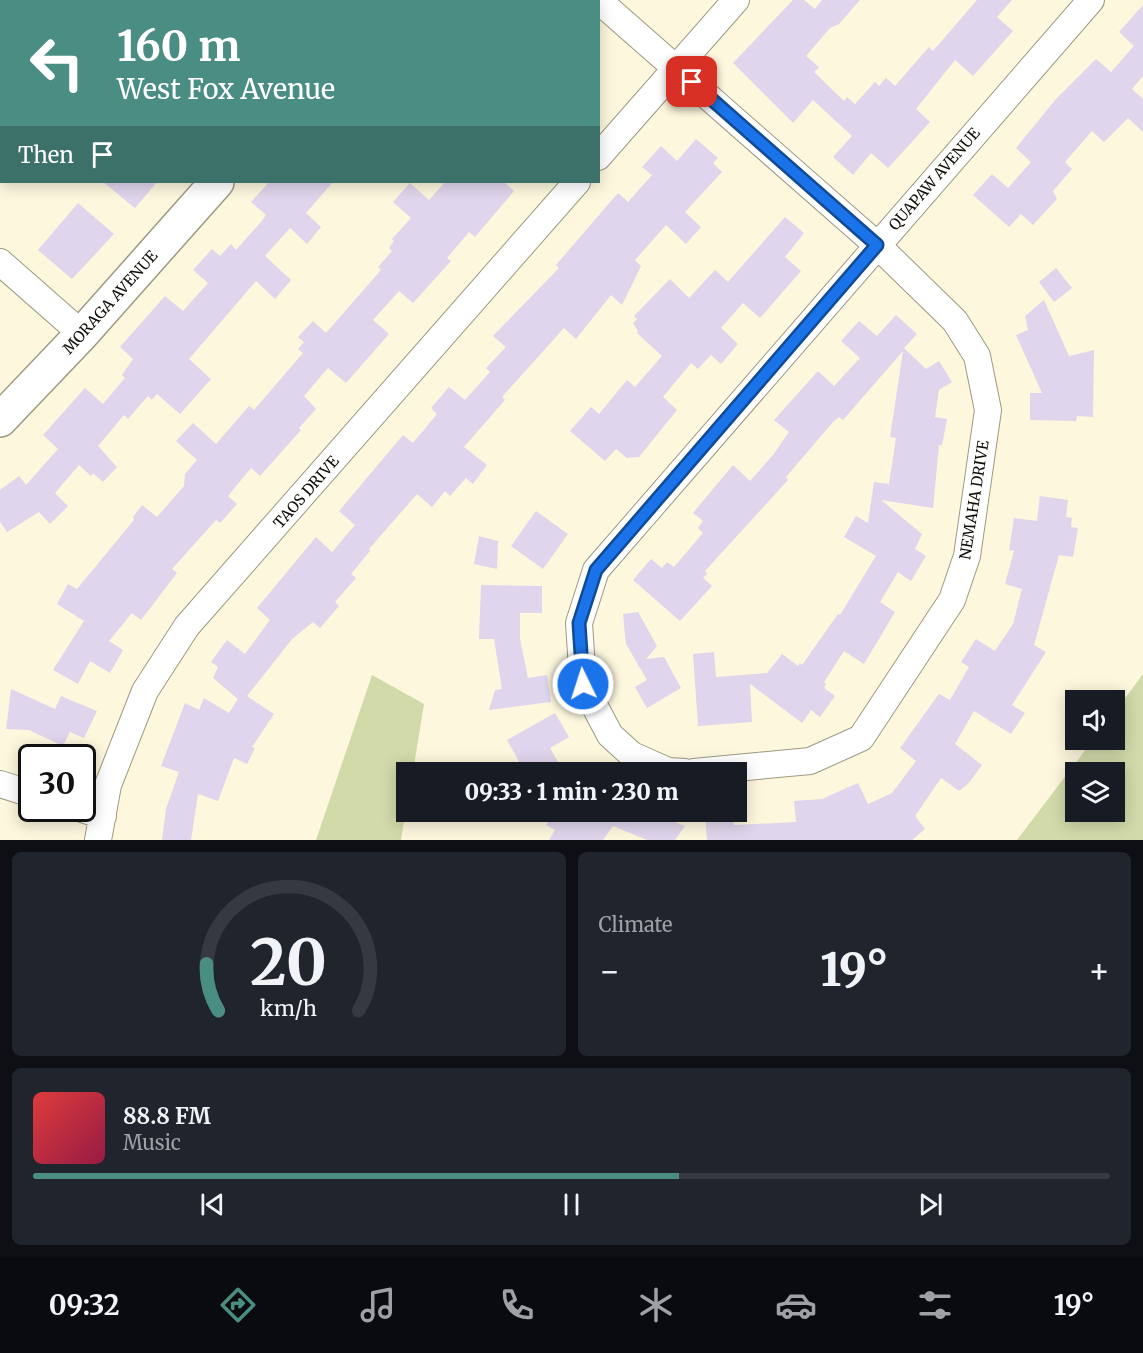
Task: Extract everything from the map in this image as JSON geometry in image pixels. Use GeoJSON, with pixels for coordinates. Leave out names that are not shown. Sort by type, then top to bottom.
{"type":"FeatureCollection","features":[{"type":"Feature","properties":{"kind":"main road","name":"MORAGA AVENUE"},"geometry":{"type":"LineString","coordinates":[[0,420],[82,334],[217,183]]}},
{"type":"Feature","properties":{"kind":"street"},"geometry":{"type":"LineString","coordinates":[[600,155],[736,0]]}},
{"type":"Feature","properties":{"kind":"street","name":"QUAPAW AVENUE"},"geometry":{"type":"LineString","coordinates":[[648,762],[632,755],[610,735],[583,684],[579,623],[596,570],[1091,0]]}},
{"type":"Feature","properties":{"kind":"street","name":"NEMAHA DRIVE"},"geometry":{"type":"LineString","coordinates":[[600,2],[877,245],[955,321],[977,356],[988,410],[966,556],[952,600],[861,738],[810,761],[747,767]]}},
{"type":"Feature","properties":{"kind":"street","name":"TAOS DRIVE"},"geometry":{"type":"LineString","coordinates":[[96,814],[145,691],[187,626],[576,183]]}},
{"type":"Feature","properties":{"kind":"street"},"geometry":{"type":"LineString","coordinates":[[0,262],[82,334]]}},
{"type":"Feature","properties":{"kind":"street"},"geometry":{"type":"LineString","coordinates":[[0,784],[18,790]]}},
{"type":"Feature","properties":{"kind":"green space"},"geometry":{"type":"Polygon","coordinates":[[[1143,674],[1143,840],[1017,840],[1065,777],[1065,822],[1125,822],[1125,762],[1076,762],[1085,750],[1125,750],[1125,698],[1143,674]]]}},
{"type":"Feature","properties":{"kind":"green space"},"geometry":{"type":"Polygon","coordinates":[[[372,675],[424,704],[415,762],[396,762],[396,822],[404,822],[401,840],[316,840],[372,675]]]}},
{"type":"Feature","properties":{"kind":"building"},"geometry":{"type":"Polygon","coordinates":[[[793,0],[804,0],[815,9],[822,0],[860,0],[839,24],[830,28],[806,56],[819,67],[814,72],[844,101],[847,97],[855,104],[875,82],[879,86],[886,78],[895,86],[929,47],[933,51],[977,0],[1012,0],[997,17],[1013,31],[973,76],[955,60],[916,109],[930,122],[888,168],[871,153],[853,175],[833,157],[852,136],[813,100],[793,123],[733,63],[793,0]]]}},
{"type":"Feature","properties":{"kind":"building"},"geometry":{"type":"Polygon","coordinates":[[[1143,5],[1143,76],[1132,89],[1143,99],[1143,132],[1128,118],[1104,142],[1092,131],[1065,162],[1072,169],[1053,191],[1057,199],[1033,225],[1021,214],[1009,227],[973,195],[992,174],[1008,188],[1031,162],[1016,148],[1056,99],[1096,59],[1111,72],[1134,46],[1119,32],[1143,5]]]}},
{"type":"Feature","properties":{"kind":"building"},"geometry":{"type":"Polygon","coordinates":[[[696,139],[718,158],[713,163],[722,172],[685,212],[701,227],[686,244],[666,225],[635,260],[641,266],[622,305],[611,295],[576,339],[564,328],[502,397],[505,400],[464,447],[487,465],[473,484],[466,478],[450,496],[445,491],[432,507],[417,494],[369,549],[370,551],[351,574],[356,578],[335,602],[339,606],[320,628],[313,622],[292,639],[247,696],[274,714],[252,747],[255,748],[247,764],[234,758],[218,801],[198,794],[191,840],[162,840],[166,809],[179,772],[161,766],[185,703],[199,710],[204,698],[229,713],[238,699],[213,678],[218,667],[211,662],[227,640],[245,654],[270,620],[257,608],[316,537],[332,552],[355,525],[339,511],[403,435],[413,443],[437,414],[431,408],[449,387],[465,400],[490,372],[486,368],[506,347],[493,336],[559,268],[556,265],[618,193],[628,202],[652,175],[642,167],[661,146],[677,161],[696,139]]]}},
{"type":"Feature","properties":{"kind":"building"},"geometry":{"type":"Polygon","coordinates":[[[104,183],[156,183],[135,208],[104,183]]]}},
{"type":"Feature","properties":{"kind":"building"},"geometry":{"type":"Polygon","coordinates":[[[268,183],[332,183],[306,213],[321,227],[307,244],[290,228],[265,256],[291,280],[275,299],[256,281],[189,359],[211,379],[180,414],[157,394],[152,400],[148,396],[128,419],[124,415],[98,446],[117,467],[103,482],[93,473],[91,476],[79,465],[55,493],[68,506],[50,524],[39,512],[7,532],[0,522],[0,490],[19,476],[26,485],[58,449],[43,435],[85,388],[103,404],[125,378],[122,375],[133,359],[120,347],[165,296],[183,311],[208,283],[193,270],[212,249],[220,256],[231,244],[236,250],[266,215],[251,202],[268,183]]]}},
{"type":"Feature","properties":{"kind":"building"},"geometry":{"type":"Polygon","coordinates":[[[410,183],[429,200],[444,183],[505,183],[514,191],[475,237],[469,232],[447,258],[451,261],[413,303],[399,291],[373,320],[389,334],[346,383],[328,368],[304,396],[316,409],[299,428],[301,430],[260,476],[251,468],[228,496],[237,504],[220,523],[216,520],[172,569],[177,573],[141,620],[132,613],[109,641],[123,650],[110,673],[90,661],[78,684],[53,670],[84,621],[57,604],[68,584],[77,589],[134,520],[133,517],[142,505],[157,517],[184,486],[185,474],[197,460],[176,441],[193,423],[216,444],[249,406],[254,410],[303,353],[298,349],[304,342],[298,337],[313,321],[326,333],[381,270],[378,267],[392,251],[389,248],[394,241],[392,239],[411,218],[393,202],[410,183]]]}},
{"type":"Feature","properties":{"kind":"building"},"geometry":{"type":"Polygon","coordinates":[[[78,203],[114,234],[72,279],[38,250],[78,203]]]}},
{"type":"Feature","properties":{"kind":"building"},"geometry":{"type":"Polygon","coordinates":[[[785,217],[804,233],[785,257],[801,271],[760,318],[743,303],[721,328],[738,344],[721,364],[711,355],[698,369],[691,363],[663,397],[677,410],[639,457],[627,458],[616,449],[605,461],[570,431],[591,407],[599,414],[627,380],[635,387],[662,356],[637,333],[633,323],[637,319],[634,316],[670,279],[689,298],[715,270],[728,282],[785,217]]]}},
{"type":"Feature","properties":{"kind":"building"},"geometry":{"type":"Polygon","coordinates":[[[1056,268],[1072,288],[1054,302],[1039,282],[1056,268]]]}},
{"type":"Feature","properties":{"kind":"building"},"geometry":{"type":"Polygon","coordinates":[[[1044,300],[1069,356],[1094,350],[1093,417],[1077,416],[1076,421],[1030,420],[1030,393],[1042,393],[1016,335],[1028,330],[1025,316],[1044,300]]]}},
{"type":"Feature","properties":{"kind":"building"},"geometry":{"type":"Polygon","coordinates":[[[896,315],[917,334],[904,348],[926,369],[939,361],[952,382],[939,390],[935,417],[947,419],[942,445],[939,445],[933,508],[881,500],[922,534],[915,549],[926,556],[911,581],[898,572],[880,602],[895,612],[864,664],[844,651],[824,682],[826,684],[824,688],[835,696],[820,717],[811,710],[802,723],[750,684],[752,722],[698,726],[693,654],[714,652],[716,677],[767,673],[782,654],[798,666],[800,663],[802,665],[838,614],[840,615],[876,556],[844,537],[856,516],[868,523],[874,482],[889,484],[896,438],[890,437],[903,351],[843,420],[839,417],[833,422],[786,477],[788,480],[705,571],[707,574],[703,578],[712,586],[680,621],[633,580],[651,559],[662,568],[667,562],[674,567],[703,533],[698,528],[703,521],[693,513],[733,465],[750,481],[773,455],[789,432],[774,420],[818,371],[834,386],[860,358],[841,341],[859,321],[877,336],[896,315]]]}},
{"type":"Feature","properties":{"kind":"building"},"geometry":{"type":"Polygon","coordinates":[[[1040,496],[1068,500],[1066,517],[1072,518],[1071,527],[1078,528],[1073,557],[1059,555],[1034,645],[1046,652],[1012,705],[1025,713],[1011,734],[974,711],[955,744],[982,765],[969,783],[959,791],[941,778],[915,816],[925,829],[912,840],[707,840],[706,822],[734,822],[734,825],[796,822],[794,801],[822,799],[858,783],[868,804],[892,793],[916,761],[900,748],[939,694],[950,700],[969,667],[961,662],[976,639],[995,651],[1013,624],[1022,589],[1005,584],[1014,551],[1009,550],[1014,518],[1037,521],[1040,496]]]}},
{"type":"Feature","properties":{"kind":"building"},"geometry":{"type":"Polygon","coordinates":[[[536,511],[568,534],[543,569],[511,546],[536,511]]]}},
{"type":"Feature","properties":{"kind":"building"},"geometry":{"type":"Polygon","coordinates":[[[479,536],[498,541],[497,569],[474,564],[479,536]]]}},
{"type":"Feature","properties":{"kind":"building"},"geometry":{"type":"Polygon","coordinates":[[[481,585],[542,586],[542,613],[520,613],[520,639],[528,678],[547,675],[551,702],[489,710],[495,690],[502,689],[494,639],[479,639],[481,585]]]}},
{"type":"Feature","properties":{"kind":"building"},"geometry":{"type":"Polygon","coordinates":[[[638,612],[657,646],[646,659],[664,657],[681,688],[647,708],[635,687],[647,680],[626,644],[623,614],[638,612]]]}},
{"type":"Feature","properties":{"kind":"building"},"geometry":{"type":"Polygon","coordinates":[[[11,689],[55,709],[61,696],[97,711],[84,738],[70,732],[64,744],[59,744],[29,730],[6,729],[11,689]]]}},
{"type":"Feature","properties":{"kind":"building"},"geometry":{"type":"Polygon","coordinates":[[[555,713],[569,737],[550,748],[558,762],[517,762],[519,761],[507,740],[555,713]]]}},
{"type":"Feature","properties":{"kind":"building"},"geometry":{"type":"Polygon","coordinates":[[[548,822],[675,822],[685,826],[675,840],[647,840],[613,826],[603,840],[549,840],[555,830],[546,825],[548,822]]]}},
{"type":"Feature","properties":{"kind":"route"},"geometry":{"type":"LineString","coordinates":[[583,684],[579,623],[596,570],[877,245],[692,82]]}}]}
